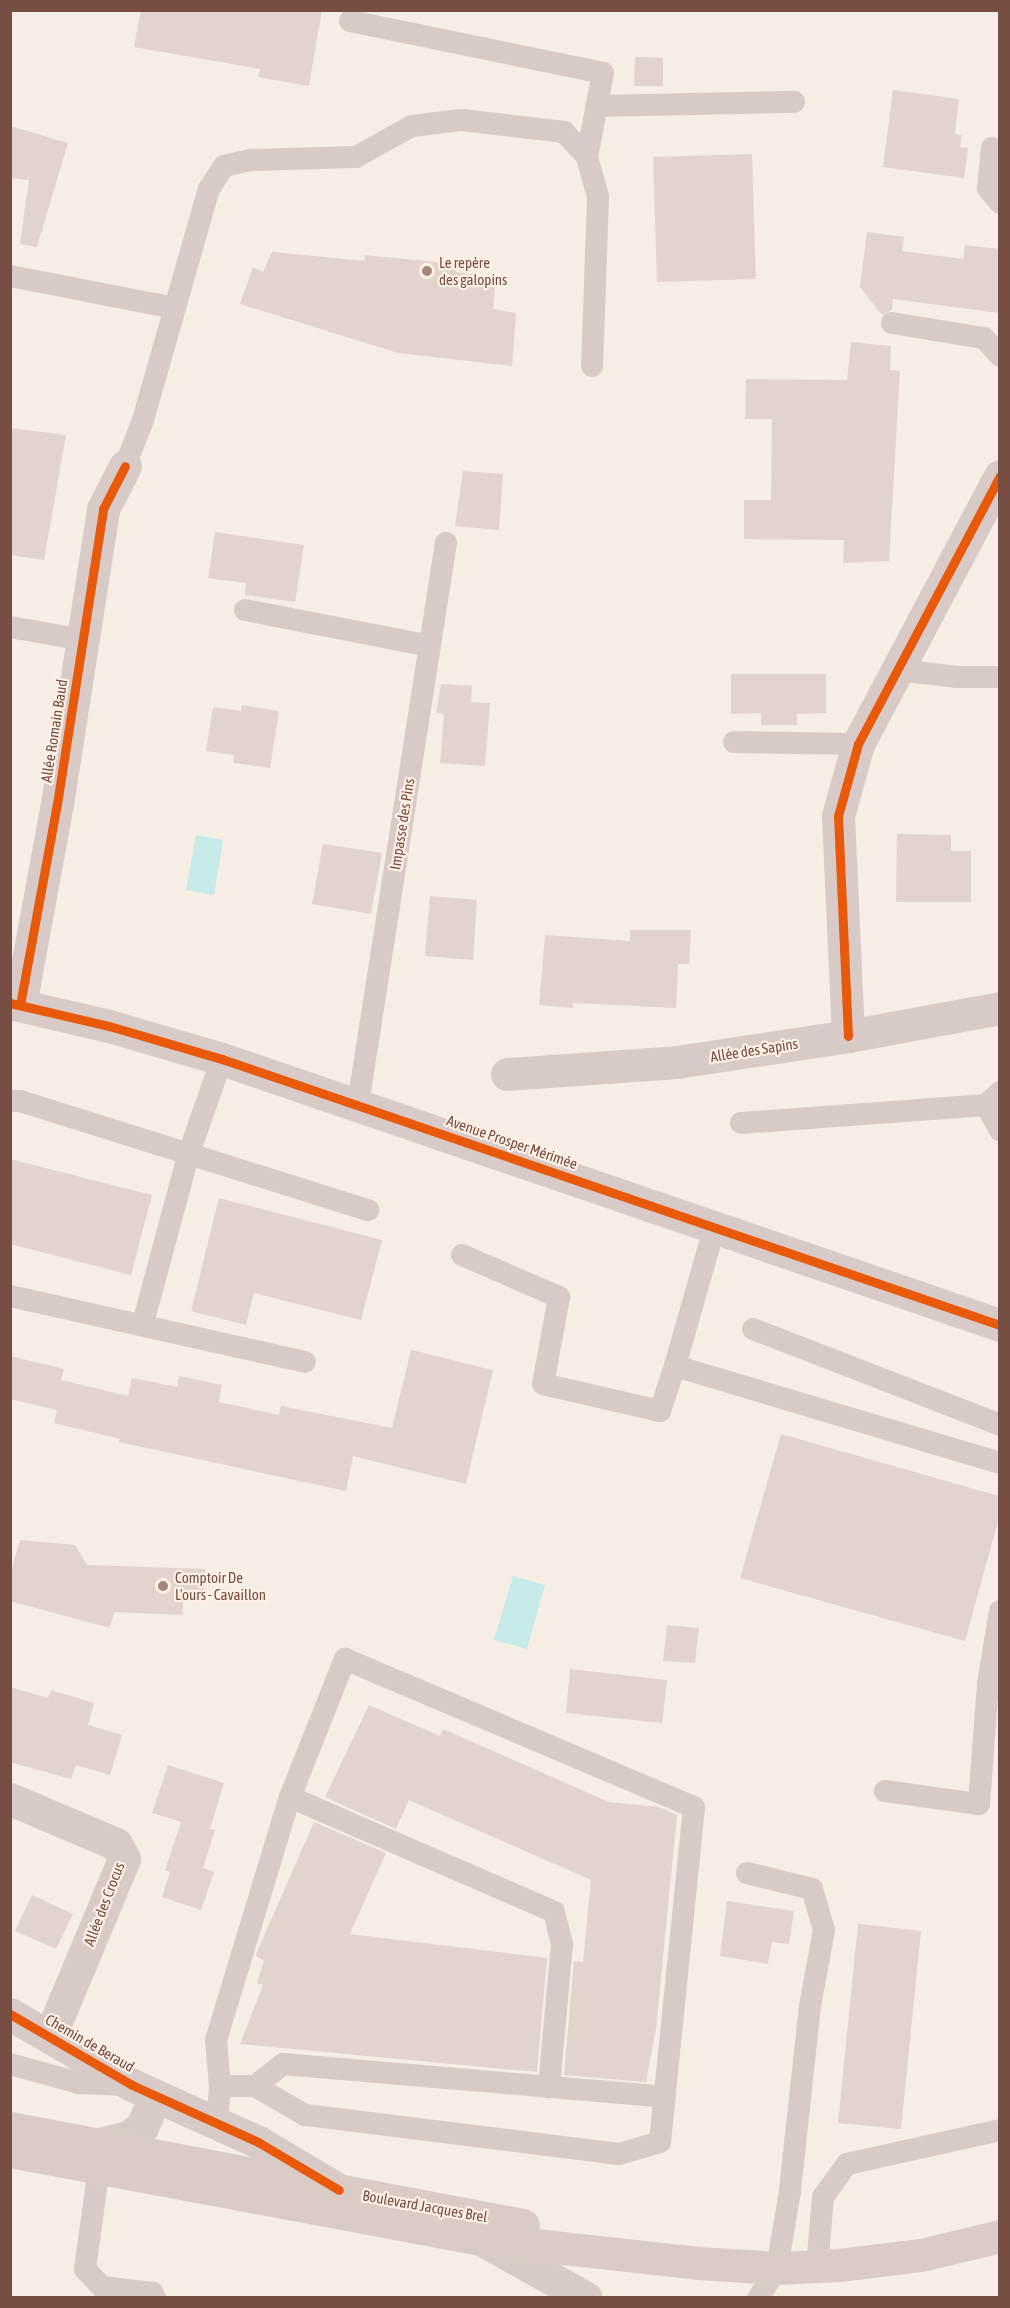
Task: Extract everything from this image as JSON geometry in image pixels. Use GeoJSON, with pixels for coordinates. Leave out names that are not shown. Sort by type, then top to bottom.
{"type":"FeatureCollection","features":[{"type":"Feature","properties":{"kind":"main road","name":"Boulevard Jacques Brel"},"geometry":{"type":"LineString","coordinates":[[10,2128],[102,2156],[481,2239],[698,2263],[777,2268],[818,2267],[921,2256],[999,2236]]}},
{"type":"Feature","properties":{"kind":"main road","name":"Boulevard Jacques Brel"},"geometry":{"type":"LineString","coordinates":[[10,2151],[102,2156],[339,2190],[474,2214],[698,2263]]}},
{"type":"Feature","properties":{"kind":"street","name":"Allée Romain Baud"},"geometry":{"type":"LineString","coordinates":[[15,1004],[84,640],[103,509],[125,466]]}},
{"type":"Feature","properties":{"kind":"street"},"geometry":{"type":"LineString","coordinates":[[848,1036],[838,816],[858,744],[999,476]]}},
{"type":"Feature","properties":{"kind":"street","name":"Avenue Prosper Mérimée"},"geometry":{"type":"LineString","coordinates":[[15,1004],[222,1059],[999,1325]]}},
{"type":"Feature","properties":{"kind":"street","name":"Allée des Sapins"},"geometry":{"type":"LineString","coordinates":[[507,1074],[677,1062],[848,1036],[999,1008]]}},
{"type":"Feature","properties":{"kind":"street","name":"Allée des Crocus"},"geometry":{"type":"LineString","coordinates":[[10,1799],[116,1844],[124,1859],[50,2036]]}},
{"type":"Feature","properties":{"kind":"street","name":"Chemin de Beraud"},"geometry":{"type":"LineString","coordinates":[[10,2014],[143,2090],[217,2122],[339,2190]]}},
{"type":"Feature","properties":{"kind":"street"},"geometry":{"type":"LineString","coordinates":[[102,2156],[142,2127],[143,2090]]}},
{"type":"Feature","properties":{"kind":"street"},"geometry":{"type":"LineString","coordinates":[[481,2239],[586,2298]]}},
{"type":"Feature","properties":{"kind":"lane"},"geometry":{"type":"LineString","coordinates":[[350,21],[603,73],[587,157],[598,197],[592,366]]}},
{"type":"Feature","properties":{"kind":"lane"},"geometry":{"type":"LineString","coordinates":[[596,106],[794,102]]}},
{"type":"Feature","properties":{"kind":"lane"},"geometry":{"type":"LineString","coordinates":[[125,466],[143,420],[209,189],[224,166],[251,160],[356,157],[412,126],[461,120],[564,132],[587,157]]}},
{"type":"Feature","properties":{"kind":"lane"},"geometry":{"type":"LineString","coordinates":[[992,148],[988,188],[999,204]]}},
{"type":"Feature","properties":{"kind":"lane"},"geometry":{"type":"LineString","coordinates":[[10,276],[174,308]]}},
{"type":"Feature","properties":{"kind":"lane"},"geometry":{"type":"LineString","coordinates":[[892,323],[984,338],[999,356]]}},
{"type":"Feature","properties":{"kind":"lane","name":"Impasse des Pins"},"geometry":{"type":"LineString","coordinates":[[358,1104],[446,543]]}},
{"type":"Feature","properties":{"kind":"lane"},"geometry":{"type":"LineString","coordinates":[[245,610],[430,646]]}},
{"type":"Feature","properties":{"kind":"lane"},"geometry":{"type":"LineString","coordinates":[[10,627],[84,640]]}},
{"type":"Feature","properties":{"kind":"lane"},"geometry":{"type":"LineString","coordinates":[[898,670],[958,677],[999,676]]}},
{"type":"Feature","properties":{"kind":"lane"},"geometry":{"type":"LineString","coordinates":[[734,742],[858,744]]}},
{"type":"Feature","properties":{"kind":"lane"},"geometry":{"type":"LineString","coordinates":[[143,1323],[189,1154],[222,1059]]}},
{"type":"Feature","properties":{"kind":"lane"},"geometry":{"type":"LineString","coordinates":[[741,1123],[993,1098],[999,1130]]}},
{"type":"Feature","properties":{"kind":"lane"},"geometry":{"type":"LineString","coordinates":[[10,1101],[20,1101],[368,1210]]}},
{"type":"Feature","properties":{"kind":"lane"},"geometry":{"type":"LineString","coordinates":[[462,1256],[559,1297],[543,1384],[660,1411],[714,1229]]}},
{"type":"Feature","properties":{"kind":"lane"},"geometry":{"type":"LineString","coordinates":[[10,1296],[143,1323],[304,1362]]}},
{"type":"Feature","properties":{"kind":"lane"},"geometry":{"type":"LineString","coordinates":[[753,1329],[999,1425]]}},
{"type":"Feature","properties":{"kind":"lane"},"geometry":{"type":"LineString","coordinates":[[675,1366],[999,1463]]}},
{"type":"Feature","properties":{"kind":"lane"},"geometry":{"type":"LineString","coordinates":[[885,1791],[979,1804],[988,1684],[999,1611]]}},
{"type":"Feature","properties":{"kind":"lane"},"geometry":{"type":"LineString","coordinates":[[217,2122],[220,2086],[216,2040],[290,1797],[345,1659],[694,1808],[660,2142],[619,2154],[304,2115],[255,2086],[220,2086]]}},
{"type":"Feature","properties":{"kind":"lane"},"geometry":{"type":"LineString","coordinates":[[290,1797],[554,1912],[562,1944],[549,2087]]}},
{"type":"Feature","properties":{"kind":"lane"},"geometry":{"type":"LineString","coordinates":[[747,1873],[812,1889],[824,1930],[810,2006],[790,2191],[777,2268],[758,2298]]}},
{"type":"Feature","properties":{"kind":"lane"},"geometry":{"type":"LineString","coordinates":[[10,2064],[78,2083],[143,2090]]}},
{"type":"Feature","properties":{"kind":"lane"},"geometry":{"type":"LineString","coordinates":[[255,2086],[282,2064],[665,2097]]}},
{"type":"Feature","properties":{"kind":"lane"},"geometry":{"type":"LineString","coordinates":[[818,2267],[823,2197],[847,2164],[999,2130]]}},
{"type":"Feature","properties":{"kind":"lane"},"geometry":{"type":"LineString","coordinates":[[102,2156],[85,2269],[102,2287],[153,2293],[155,2298]]}},
{"type":"Feature","properties":{"kind":"water"},"geometry":{"type":"Polygon","coordinates":[[[196,835],[223,840],[214,895],[186,890],[196,835]]]}},
{"type":"Feature","properties":{"kind":"water"},"geometry":{"type":"Polygon","coordinates":[[[513,1576],[545,1585],[527,1649],[494,1640],[513,1576]]]}},
{"type":"Feature","properties":{"kind":"building"},"geometry":{"type":"Polygon","coordinates":[[[141,10],[322,10],[309,86],[258,77],[260,69],[134,47],[141,10]]]}},
{"type":"Feature","properties":{"kind":"building"},"geometry":{"type":"Polygon","coordinates":[[[635,57],[663,58],[663,86],[634,86],[635,57]]]}},
{"type":"Feature","properties":{"kind":"building"},"geometry":{"type":"Polygon","coordinates":[[[893,90],[959,99],[955,134],[962,135],[960,147],[968,148],[964,178],[883,167],[893,90]]]}},
{"type":"Feature","properties":{"kind":"building"},"geometry":{"type":"Polygon","coordinates":[[[10,126],[68,143],[37,247],[20,244],[29,180],[10,178],[10,126]]]}},
{"type":"Feature","properties":{"kind":"building"},"geometry":{"type":"Polygon","coordinates":[[[752,154],[756,279],[657,282],[653,157],[752,154]]]}},
{"type":"Feature","properties":{"kind":"building"},"geometry":{"type":"Polygon","coordinates":[[[867,232],[904,237],[902,251],[963,259],[965,245],[999,249],[999,313],[893,299],[892,310],[882,315],[860,287],[867,232]]]}},
{"type":"Feature","properties":{"kind":"building"},"geometry":{"type":"Polygon","coordinates":[[[272,252],[364,261],[365,255],[456,264],[456,272],[496,277],[493,309],[516,313],[512,366],[398,353],[240,304],[253,267],[263,272],[272,252]]]}},
{"type":"Feature","properties":{"kind":"building"},"geometry":{"type":"Polygon","coordinates":[[[851,342],[891,346],[890,370],[900,371],[889,561],[843,563],[844,540],[744,539],[744,500],[771,500],[772,419],[745,419],[746,379],[847,380],[851,342]]]}},
{"type":"Feature","properties":{"kind":"building"},"geometry":{"type":"Polygon","coordinates":[[[10,428],[66,435],[44,560],[10,555],[10,428]]]}},
{"type":"Feature","properties":{"kind":"building"},"geometry":{"type":"Polygon","coordinates":[[[463,471],[503,474],[499,530],[455,526],[463,471]]]}},
{"type":"Feature","properties":{"kind":"building"},"geometry":{"type":"Polygon","coordinates":[[[215,532],[304,545],[295,602],[245,595],[246,583],[208,578],[215,532]]]}},
{"type":"Feature","properties":{"kind":"building"},"geometry":{"type":"Polygon","coordinates":[[[731,674],[826,674],[826,713],[797,714],[797,725],[761,725],[761,713],[731,714],[731,674]]]}},
{"type":"Feature","properties":{"kind":"building"},"geometry":{"type":"Polygon","coordinates":[[[441,684],[472,686],[471,702],[490,703],[485,766],[440,763],[444,714],[436,713],[441,684]]]}},
{"type":"Feature","properties":{"kind":"building"},"geometry":{"type":"Polygon","coordinates":[[[242,705],[279,711],[270,768],[233,763],[234,755],[206,751],[213,707],[241,711],[242,705]]]}},
{"type":"Feature","properties":{"kind":"building"},"geometry":{"type":"Polygon","coordinates":[[[897,834],[951,835],[951,851],[971,851],[971,902],[896,902],[897,834]]]}},
{"type":"Feature","properties":{"kind":"building"},"geometry":{"type":"Polygon","coordinates":[[[323,844],[382,853],[371,914],[312,904],[323,844]]]}},
{"type":"Feature","properties":{"kind":"building"},"geometry":{"type":"Polygon","coordinates":[[[430,896],[477,900],[473,960],[425,956],[430,896]]]}},
{"type":"Feature","properties":{"kind":"building"},"geometry":{"type":"Polygon","coordinates":[[[630,930],[691,930],[689,964],[678,964],[676,1008],[573,1003],[573,1008],[539,1005],[545,935],[630,941],[630,930]]]}},
{"type":"Feature","properties":{"kind":"building"},"geometry":{"type":"Polygon","coordinates":[[[10,1159],[152,1195],[131,1275],[10,1244],[10,1159]]]}},
{"type":"Feature","properties":{"kind":"building"},"geometry":{"type":"Polygon","coordinates":[[[219,1198],[382,1240],[361,1320],[254,1293],[246,1325],[191,1311],[219,1198]]]}},
{"type":"Feature","properties":{"kind":"building"},"geometry":{"type":"Polygon","coordinates":[[[411,1350],[493,1370],[466,1484],[353,1456],[346,1491],[119,1442],[120,1439],[54,1423],[57,1410],[10,1399],[10,1356],[64,1369],[61,1380],[128,1396],[132,1378],[177,1387],[179,1376],[222,1385],[219,1402],[279,1415],[281,1406],[392,1428],[411,1350]]]}},
{"type":"Feature","properties":{"kind":"building"},"geometry":{"type":"Polygon","coordinates":[[[781,1434],[999,1496],[999,1518],[965,1641],[740,1578],[781,1434]]]}},
{"type":"Feature","properties":{"kind":"building"},"geometry":{"type":"Polygon","coordinates":[[[20,1540],[75,1545],[87,1565],[205,1569],[204,1597],[183,1596],[183,1615],[114,1612],[110,1628],[10,1601],[10,1575],[20,1540]]]}},
{"type":"Feature","properties":{"kind":"building"},"geometry":{"type":"Polygon","coordinates":[[[667,1625],[699,1628],[695,1663],[663,1661],[667,1625]]]}},
{"type":"Feature","properties":{"kind":"building"},"geometry":{"type":"Polygon","coordinates":[[[570,1669],[667,1680],[662,1723],[566,1713],[570,1669]]]}},
{"type":"Feature","properties":{"kind":"building"},"geometry":{"type":"Polygon","coordinates":[[[10,1687],[48,1698],[51,1690],[94,1703],[88,1725],[122,1735],[110,1775],[76,1765],[71,1779],[10,1762],[10,1687]]]}},
{"type":"Feature","properties":{"kind":"building"},"geometry":{"type":"Polygon","coordinates":[[[369,1705],[440,1736],[443,1729],[609,1802],[659,1807],[677,1815],[656,2029],[646,2082],[564,2075],[574,1961],[583,1962],[591,1880],[409,1800],[396,1829],[325,1797],[369,1705]]]}},
{"type":"Feature","properties":{"kind":"building"},"geometry":{"type":"Polygon","coordinates":[[[168,1765],[224,1783],[210,1829],[215,1830],[203,1868],[214,1872],[201,1910],[162,1897],[170,1872],[165,1870],[181,1822],[152,1813],[168,1765]]]}},
{"type":"Feature","properties":{"kind":"building"},"geometry":{"type":"Polygon","coordinates":[[[314,1822],[386,1853],[350,1934],[547,1958],[537,2072],[240,2044],[263,1985],[257,1983],[264,1961],[256,1956],[257,1952],[314,1822]]]}},
{"type":"Feature","properties":{"kind":"building"},"geometry":{"type":"Polygon","coordinates":[[[32,1895],[73,1914],[56,1949],[15,1931],[32,1895]]]}},
{"type":"Feature","properties":{"kind":"building"},"geometry":{"type":"Polygon","coordinates":[[[727,1901],[794,1911],[789,1944],[772,1942],[768,1964],[720,1956],[727,1901]]]}},
{"type":"Feature","properties":{"kind":"building"},"geometry":{"type":"Polygon","coordinates":[[[858,1924],[921,1931],[901,2129],[838,2123],[858,1924]]]}},
{"type":"Feature","properties":{"kind":"cycle path"},"geometry":{"type":"LineString","coordinates":[[20,1005],[57,804],[103,509],[125,466]]}},
{"type":"Feature","properties":{"kind":"cycle path"},"geometry":{"type":"LineString","coordinates":[[848,1036],[838,816],[858,744],[1000,476]]}},
{"type":"Feature","properties":{"kind":"cycle path"},"geometry":{"type":"LineString","coordinates":[[10,1003],[109,1026],[222,1059],[1000,1325]]}},
{"type":"Feature","properties":{"kind":"cycle path"},"geometry":{"type":"LineString","coordinates":[[10,2014],[132,2085],[258,2142],[339,2190]]}},
{"type":"Feature","properties":{"kind":"place","name":"Le repère des galopins"},"geometry":{"type":"Point","coordinates":[427,271]}},
{"type":"Feature","properties":{"kind":"place","name":"Comptoir De L'ours - Cavaillon"},"geometry":{"type":"Point","coordinates":[163,1586]}}]}
